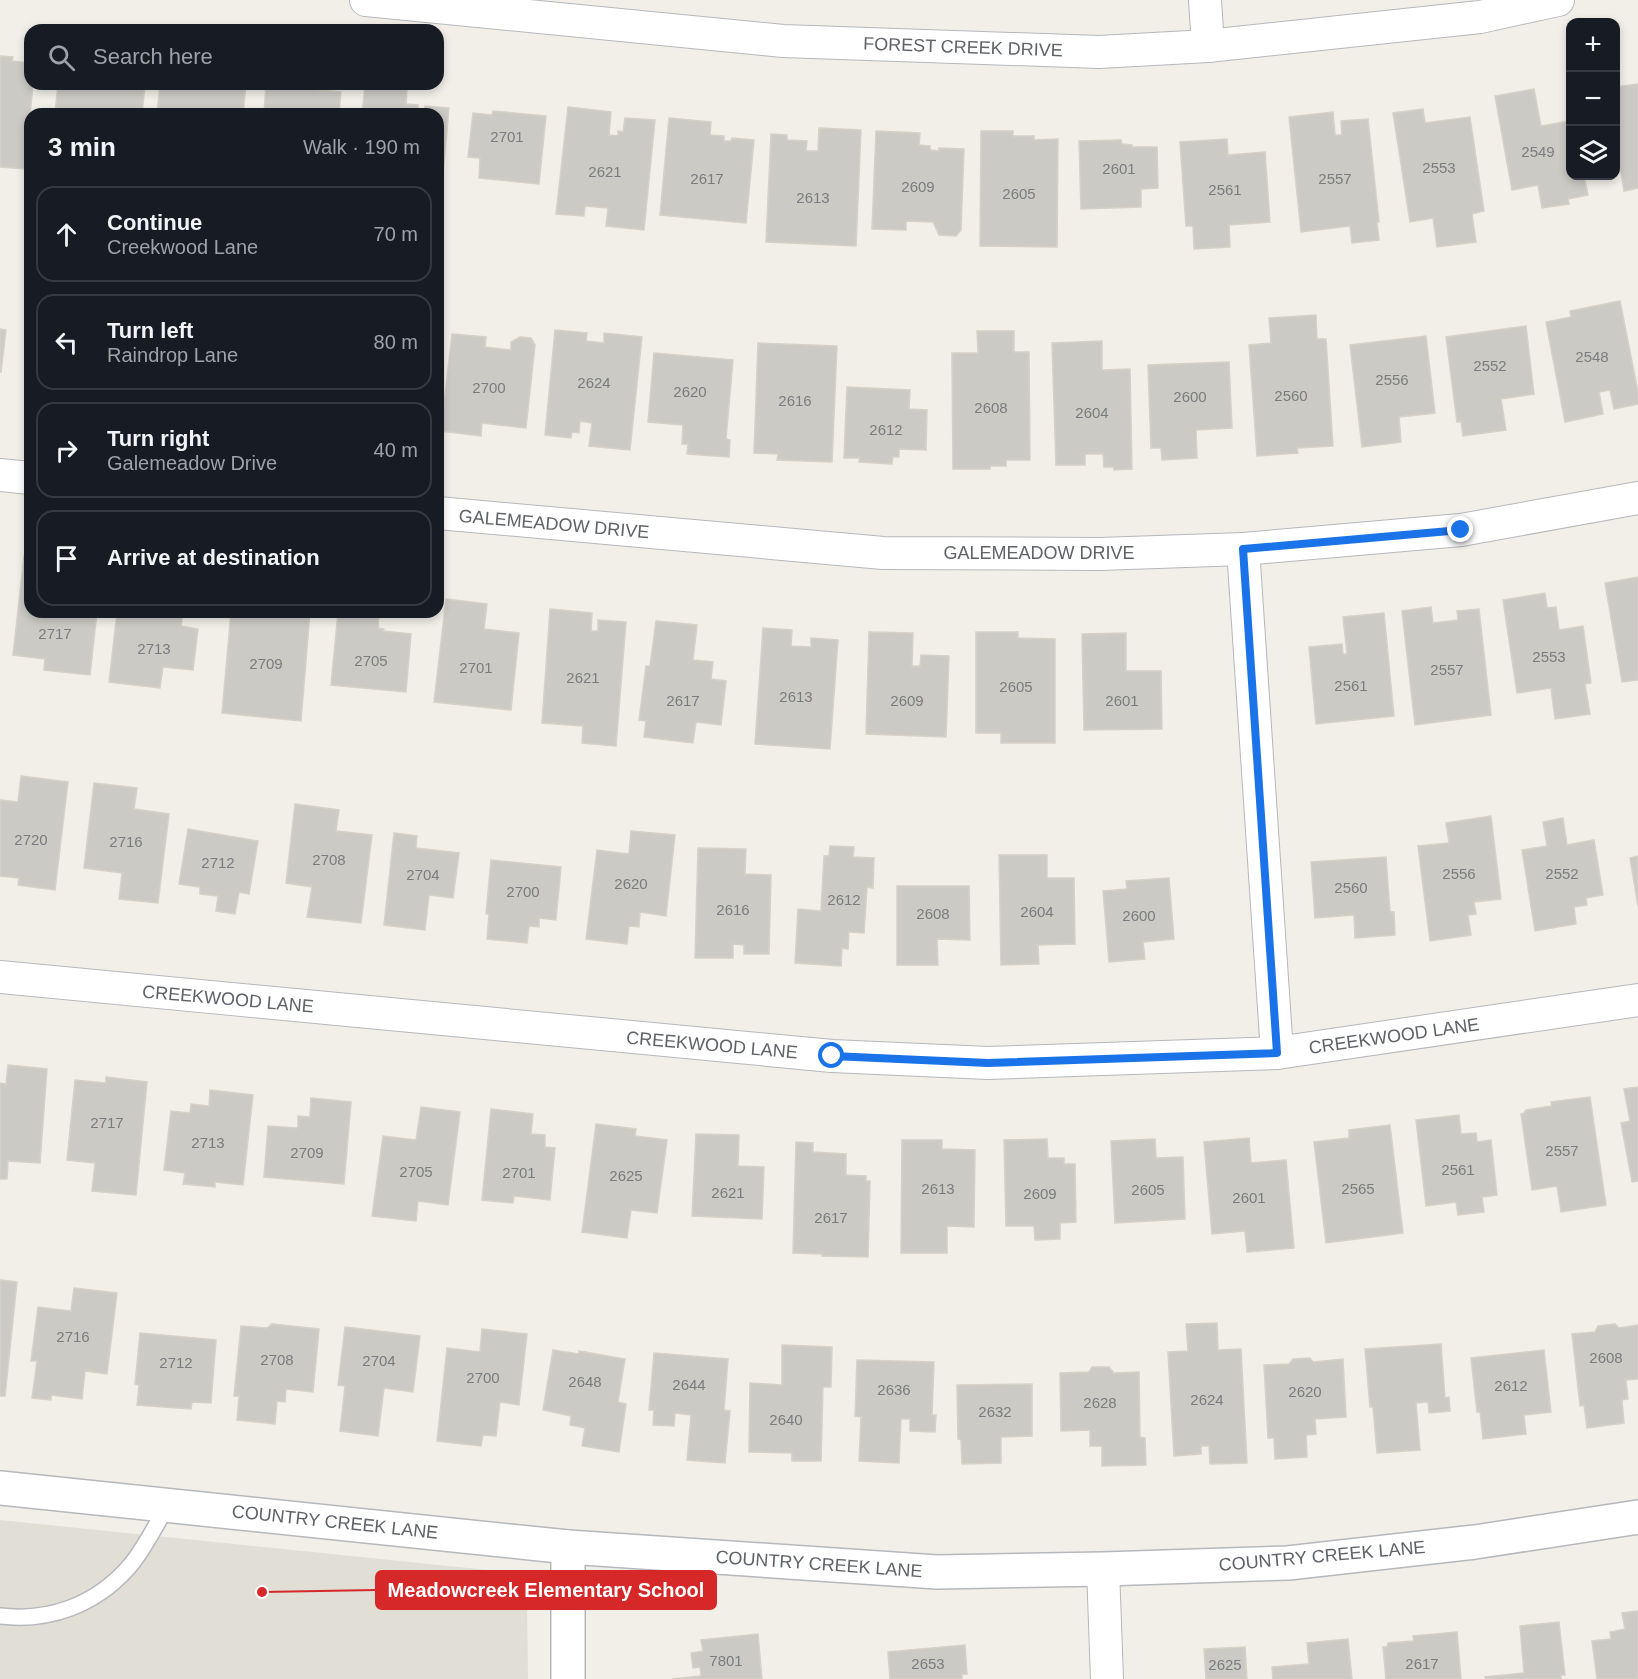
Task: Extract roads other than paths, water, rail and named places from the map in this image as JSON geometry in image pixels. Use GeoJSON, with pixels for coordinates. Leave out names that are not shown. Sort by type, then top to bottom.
{"type":"FeatureCollection","features":[{"type":"Feature","properties":{"kind":"street","name":"FOREST CREEK DRIVE"},"geometry":{"type":"LineString","coordinates":[[366,0],[783,41],[1099,52],[1208,46],[1480,17],[1558,0]]}},
{"type":"Feature","properties":{"kind":"street"},"geometry":{"type":"LineString","coordinates":[[1205,0],[1208,46]]}},
{"type":"Feature","properties":{"kind":"street"},"geometry":{"type":"LineString","coordinates":[[0,475],[24,477]]}},
{"type":"Feature","properties":{"kind":"street","name":"GALEMEADOW DRIVE"},"geometry":{"type":"LineString","coordinates":[[444,514],[882,552],[1100,554],[1243,549],[1461,530],[1638,498]]}},
{"type":"Feature","properties":{"kind":"street"},"geometry":{"type":"LineString","coordinates":[[1243,549],[1277,1053]]}},
{"type":"Feature","properties":{"kind":"street","name":"CREEKWOOD LANE"},"geometry":{"type":"LineString","coordinates":[[0,977],[832,1056],[988,1063],[1277,1053],[1638,1000]]}},
{"type":"Feature","properties":{"kind":"street","name":"COUNTRY CREEK LANE"},"geometry":{"type":"LineString","coordinates":[[0,1488],[568,1547],[937,1572],[1288,1563],[1475,1542],[1638,1517]]}},
{"type":"Feature","properties":{"kind":"street"},"geometry":{"type":"LineString","coordinates":[[568,1547],[568,1679]]}},
{"type":"Feature","properties":{"kind":"street"},"geometry":{"type":"LineString","coordinates":[[1103,1569],[1107,1679]]}},
{"type":"Feature","properties":{"kind":"lane"},"geometry":{"type":"LineString","coordinates":[[0,1616],[21,1619],[61,1613],[99,1593],[129,1567],[168,1505]]}},
{"type":"Feature","properties":{"kind":"place","name":"Meadowcreek Elementary School"},"geometry":{"type":"Point","coordinates":[262,1592]}}]}
